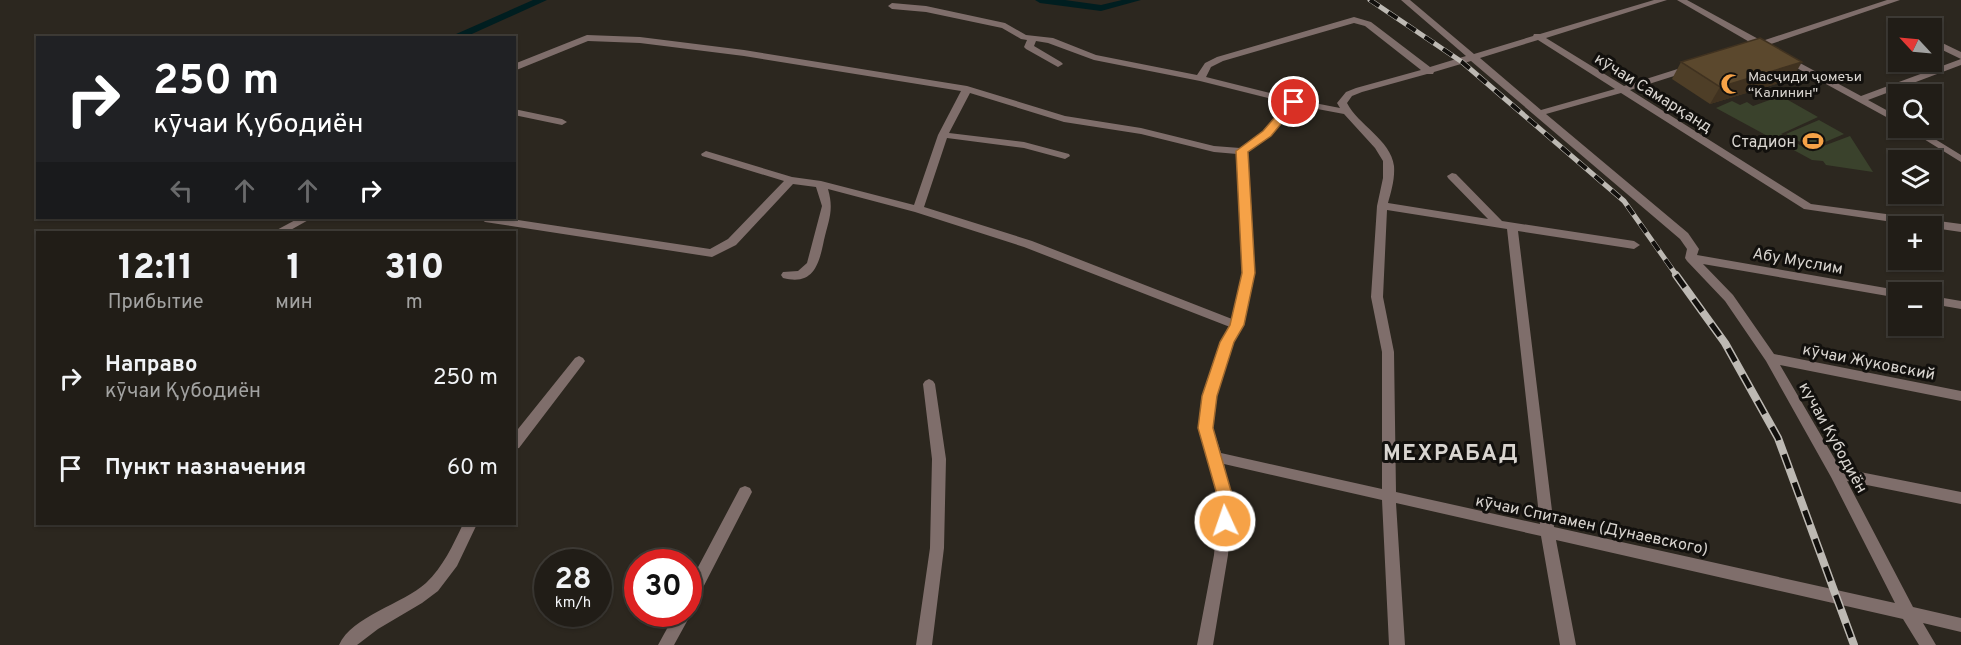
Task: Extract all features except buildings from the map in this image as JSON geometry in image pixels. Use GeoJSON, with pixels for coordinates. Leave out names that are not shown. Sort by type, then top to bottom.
{"type":"FeatureCollection","features":[{"type":"Feature","properties":{"kind":"street"},"geometry":{"type":"LineString","coordinates":[[1408,2],[1424,0]]}},
{"type":"Feature","properties":{"kind":"street"},"geometry":{"type":"LineString","coordinates":[[1397,645],[1389,498],[1388,352],[1377,297],[1382,206],[1389,178],[1388,156],[1342,103],[1349,94],[1430,72],[1537,36],[1663,0]]}},
{"type":"Feature","properties":{"kind":"street"},"geometry":{"type":"LineString","coordinates":[[1681,0],[1771,50]]}},
{"type":"Feature","properties":{"kind":"street"},"geometry":{"type":"LineString","coordinates":[[1739,51],[1896,0]]}},
{"type":"Feature","properties":{"kind":"street"},"geometry":{"type":"LineString","coordinates":[[1408,2],[1684,236],[1693,249],[1691,258]]}},
{"type":"Feature","properties":{"kind":"street"},"geometry":{"type":"LineString","coordinates":[[892,6],[926,9],[1005,26],[1024,38],[1050,40],[1111,61],[1200,78],[1294,102],[1348,112]]}},
{"type":"Feature","properties":{"kind":"street"},"geometry":{"type":"LineString","coordinates":[[1200,78],[1208,65],[1220,59],[1354,20],[1368,24],[1430,72]]}},
{"type":"Feature","properties":{"kind":"street","name":"кӯчаи Самарқанд"},"geometry":{"type":"LineString","coordinates":[[1537,36],[1808,207],[1961,228]]}},
{"type":"Feature","properties":{"kind":"street"},"geometry":{"type":"LineString","coordinates":[[516,68],[587,38],[611,38],[744,53],[968,89],[1064,119],[1141,131],[1214,149],[1242,151],[1267,133],[1294,102]]}},
{"type":"Feature","properties":{"kind":"street"},"geometry":{"type":"LineString","coordinates":[[1032,39],[1029,47],[1058,64]]}},
{"type":"Feature","properties":{"kind":"street"},"geometry":{"type":"LineString","coordinates":[[1942,49],[1959,62]]}},
{"type":"Feature","properties":{"kind":"street"},"geometry":{"type":"LineString","coordinates":[[1781,55],[1888,115]]}},
{"type":"Feature","properties":{"kind":"street"},"geometry":{"type":"LineString","coordinates":[[1860,100],[1959,62]]}},
{"type":"Feature","properties":{"kind":"street"},"geometry":{"type":"LineString","coordinates":[[1539,113],[1697,66]]}},
{"type":"Feature","properties":{"kind":"street"},"geometry":{"type":"LineString","coordinates":[[918,208],[944,135],[968,89]]}},
{"type":"Feature","properties":{"kind":"street"},"geometry":{"type":"LineString","coordinates":[[516,112],[562,123]]}},
{"type":"Feature","properties":{"kind":"street"},"geometry":{"type":"LineString","coordinates":[[944,135],[1024,145],[1065,156]]}},
{"type":"Feature","properties":{"kind":"street"},"geometry":{"type":"LineString","coordinates":[[1927,138],[1961,159]]}},
{"type":"Feature","properties":{"kind":"street"},"geometry":{"type":"LineString","coordinates":[[1205,645],[1226,505],[1216,458],[1206,428],[1207,413],[1227,342],[1237,325],[1248,273],[1242,151]]}},
{"type":"Feature","properties":{"kind":"street"},"geometry":{"type":"LineString","coordinates":[[706,153],[791,180],[821,184],[918,208],[1028,244],[1237,325]]}},
{"type":"Feature","properties":{"kind":"street"},"geometry":{"type":"LineString","coordinates":[[1452,176],[1505,225],[1548,533],[1568,645]]}},
{"type":"Feature","properties":{"kind":"street"},"geometry":{"type":"LineString","coordinates":[[491,219],[712,253],[732,242],[791,180]]}},
{"type":"Feature","properties":{"kind":"street"},"geometry":{"type":"LineString","coordinates":[[787,276],[799,276],[809,270],[813,264],[827,206],[821,184]]}},
{"type":"Feature","properties":{"kind":"street"},"geometry":{"type":"LineString","coordinates":[[1382,206],[1634,244]]}},
{"type":"Feature","properties":{"kind":"street"},"geometry":{"type":"LineString","coordinates":[[281,231],[305,219]]}},
{"type":"Feature","properties":{"kind":"street","name":"Абу Муслим"},"geometry":{"type":"LineString","coordinates":[[1691,258],[1888,292]]}},
{"type":"Feature","properties":{"kind":"street","name":"кучаи Кубодиён"},"geometry":{"type":"LineString","coordinates":[[1691,258],[1729,298],[1770,358],[1836,473],[1908,613],[1928,645]]}},
{"type":"Feature","properties":{"kind":"street"},"geometry":{"type":"LineString","coordinates":[[1942,302],[1961,305]]}},
{"type":"Feature","properties":{"kind":"street","name":"кӯчаи Жуковский"},"geometry":{"type":"LineString","coordinates":[[1770,358],[1961,396]]}},
{"type":"Feature","properties":{"kind":"street"},"geometry":{"type":"LineString","coordinates":[[516,441],[579,361]]}},
{"type":"Feature","properties":{"kind":"street"},"geometry":{"type":"LineString","coordinates":[[924,645],[937,548],[939,459],[929,384]]}},
{"type":"Feature","properties":{"kind":"street","name":"кӯчаи Спитамен (Дунаевского)"},"geometry":{"type":"LineString","coordinates":[[1216,458],[1961,625]]}},
{"type":"Feature","properties":{"kind":"street"},"geometry":{"type":"LineString","coordinates":[[1836,473],[1961,498]]}},
{"type":"Feature","properties":{"kind":"street"},"geometry":{"type":"LineString","coordinates":[[702,575],[745,492]]}},
{"type":"Feature","properties":{"kind":"street"},"geometry":{"type":"LineString","coordinates":[[347,645],[427,592],[455,558],[470,525]]}},
{"type":"Feature","properties":{"kind":"street"},"geometry":{"type":"LineString","coordinates":[[666,645],[675,627]]}},
{"type":"Feature","properties":{"kind":"green space"},"geometry":{"type":"Polygon","coordinates":[[[1781,96],[1818,117],[1781,134],[1810,151],[1850,136],[1873,172],[1826,165],[1823,161],[1812,160],[1716,108],[1732,101],[1740,105],[1747,102],[1753,106],[1781,96]]]}},
{"type":"Feature","properties":{"kind":"green space","name":"Стадион"},"geometry":{"type":"Polygon","coordinates":[[[1819,120],[1844,134],[1811,148],[1786,134],[1819,120]]]}},
{"type":"Feature","properties":{"kind":"waterway"},"geometry":{"type":"LineString","coordinates":[[457,36],[542,0]]}},
{"type":"Feature","properties":{"kind":"waterway"},"geometry":{"type":"LineString","coordinates":[[1040,0],[1101,8],[1136,0]]}},
{"type":"Feature","properties":{"kind":"railway"},"geometry":{"type":"LineString","coordinates":[[1370,0],[1462,62],[1624,201],[1677,276]]}},
{"type":"Feature","properties":{"kind":"railway"},"geometry":{"type":"LineString","coordinates":[[1676,275],[1725,343],[1778,438],[1854,645]]}},
{"type":"Feature","properties":{"kind":"place","name":"Масҷиди ҷомеъи “Калинин\""},"geometry":{"type":"Point","coordinates":[1731,84]}},
{"type":"Feature","properties":{"kind":"place","name":"Стадион"},"geometry":{"type":"Point","coordinates":[1813,141]}},
{"type":"Feature","properties":{"kind":"district","name":"МЕХРАБАД"},"geometry":{"type":"Point","coordinates":[1451,452]}},
{"type":"Feature","properties":{"kind":"route"},"geometry":{"type":"LineString","coordinates":[[1225,521],[1226,505],[1216,458],[1206,428],[1210,396],[1227,342],[1237,325],[1248,273],[1242,151],[1276,125],[1294,102]]}}]}
